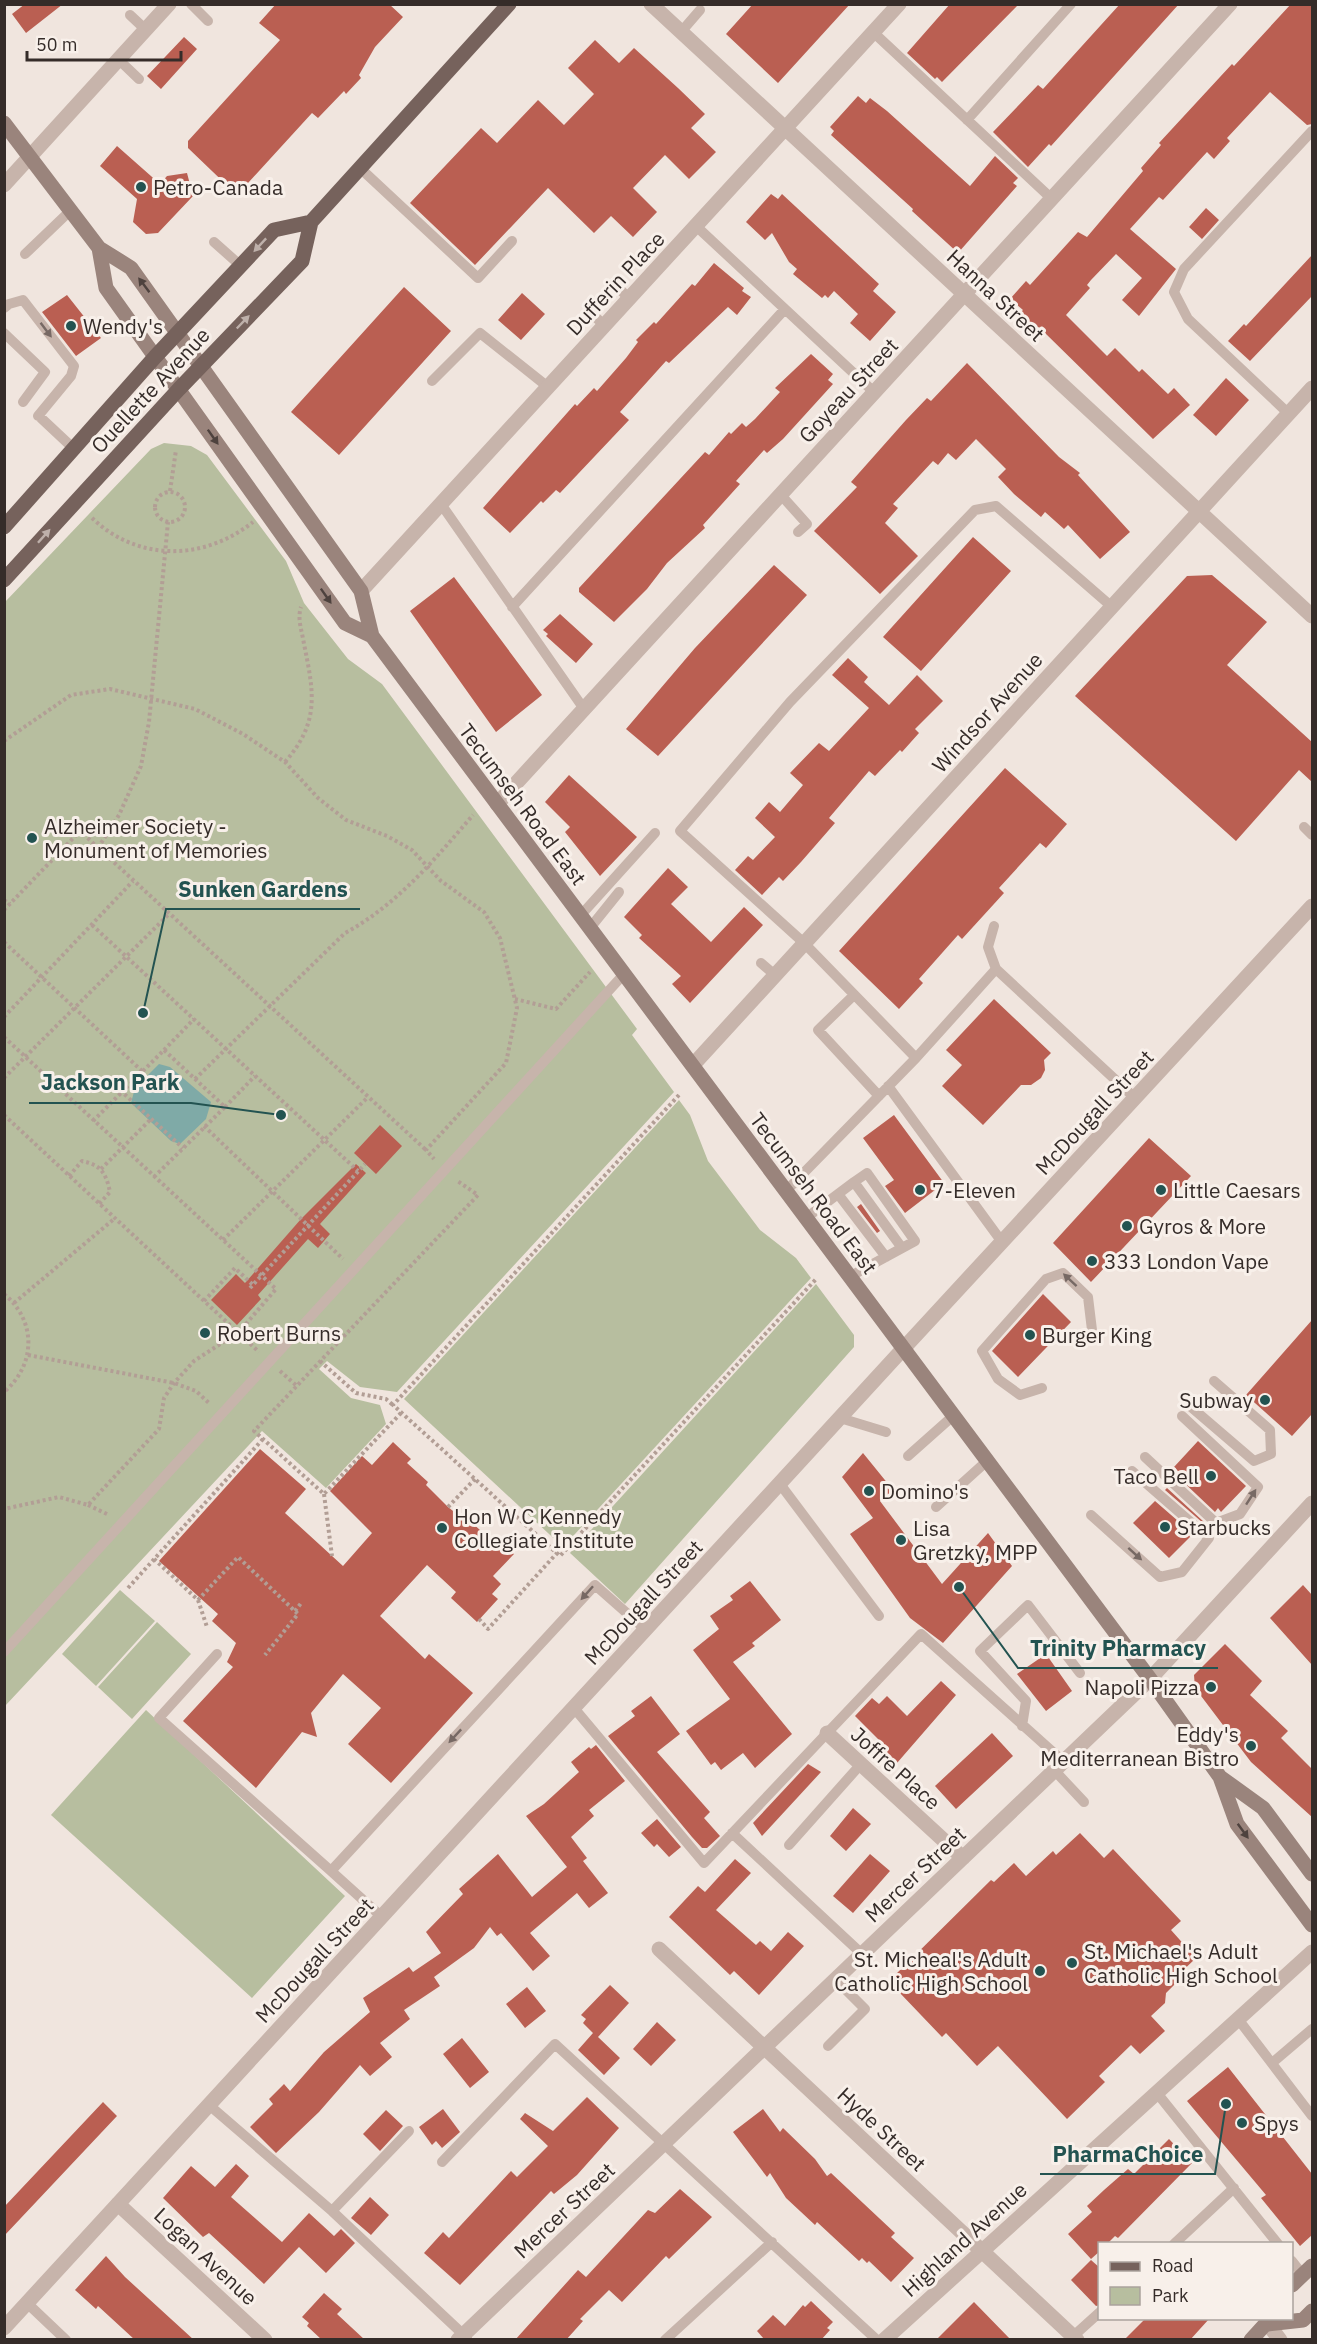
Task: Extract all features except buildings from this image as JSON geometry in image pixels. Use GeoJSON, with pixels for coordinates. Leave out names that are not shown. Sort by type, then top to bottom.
{"type":"FeatureCollection","features":[{"type":"Feature","properties":{"kind":"main road","name":"Ouellette Avenue"},"geometry":{"type":"LineString","coordinates":[[4,580],[202,364],[302,261],[311,222],[509,4]]}},
{"type":"Feature","properties":{"kind":"main road"},"geometry":{"type":"LineString","coordinates":[[4,123],[99,248]]}},
{"type":"Feature","properties":{"kind":"main road","name":"Ouellette Avenue"},"geometry":{"type":"LineString","coordinates":[[4,527],[155,357],[274,230],[311,222]]}},
{"type":"Feature","properties":{"kind":"main road","name":"Tecumseh Road East"},"geometry":{"type":"LineString","coordinates":[[99,248],[131,268],[179,332],[361,591],[372,636],[1150,1679],[1220,1777],[1237,1824],[1312,1924]]}},
{"type":"Feature","properties":{"kind":"main road","name":"Tecumseh Road East"},"geometry":{"type":"LineString","coordinates":[[99,248],[106,288],[345,623],[372,636]]}},
{"type":"Feature","properties":{"kind":"main road","name":"Tecumseh Road East"},"geometry":{"type":"LineString","coordinates":[[1220,1777],[1263,1808],[1312,1874]]}},
{"type":"Feature","properties":{"kind":"main road"},"geometry":{"type":"LineString","coordinates":[[1251,2340],[1270,2321],[1303,2320],[1312,2311]]}},
{"type":"Feature","properties":{"kind":"street"},"geometry":{"type":"LineString","coordinates":[[4,185],[169,4]]}},
{"type":"Feature","properties":{"kind":"street","name":"Hanna Street"},"geometry":{"type":"LineString","coordinates":[[651,4],[1312,616]]}},
{"type":"Feature","properties":{"kind":"street","name":"Dufferin Place"},"geometry":{"type":"LineString","coordinates":[[361,591],[899,4]]}},
{"type":"Feature","properties":{"kind":"street","name":"Goyeau Street"},"geometry":{"type":"LineString","coordinates":[[497,804],[1230,4]]}},
{"type":"Feature","properties":{"kind":"street","name":"Windsor Avenue"},"geometry":{"type":"LineString","coordinates":[[693,1065],[1288,414],[1310,396]]}},
{"type":"Feature","properties":{"kind":"street","name":"McDougall Street"},"geometry":{"type":"LineString","coordinates":[[4,2328],[1312,906]]}},
{"type":"Feature","properties":{"kind":"street","name":"Mercer Street"},"geometry":{"type":"LineString","coordinates":[[463,2338],[1150,1679],[1312,1503]]}},
{"type":"Feature","properties":{"kind":"street","name":"Joffre Place"},"geometry":{"type":"LineString","coordinates":[[827,1733],[963,1858]]}},
{"type":"Feature","properties":{"kind":"street","name":"Hyde Street"},"geometry":{"type":"LineString","coordinates":[[659,1949],[1073,2338]]}},
{"type":"Feature","properties":{"kind":"street","name":"Highland Avenue"},"geometry":{"type":"LineString","coordinates":[[884,2340],[1312,1952]]}},
{"type":"Feature","properties":{"kind":"street","name":"Logan Avenue"},"geometry":{"type":"LineString","coordinates":[[118,2204],[265,2340]]}},
{"type":"Feature","properties":{"kind":"street"},"geometry":{"type":"LineString","coordinates":[[1270,2321],[1280,2340]]}},
{"type":"Feature","properties":{"kind":"lane"},"geometry":{"type":"LineString","coordinates":[[191,4],[208,21]]}},
{"type":"Feature","properties":{"kind":"lane"},"geometry":{"type":"LineString","coordinates":[[967,120],[1071,4]]}},
{"type":"Feature","properties":{"kind":"lane"},"geometry":{"type":"LineString","coordinates":[[681,32],[700,10]]}},
{"type":"Feature","properties":{"kind":"lane"},"geometry":{"type":"LineString","coordinates":[[130,15],[146,30]]}},
{"type":"Feature","properties":{"kind":"lane"},"geometry":{"type":"LineString","coordinates":[[873,32],[1052,199]]}},
{"type":"Feature","properties":{"kind":"lane"},"geometry":{"type":"LineString","coordinates":[[119,60],[140,79]]}},
{"type":"Feature","properties":{"kind":"lane"},"geometry":{"type":"LineString","coordinates":[[1288,414],[1188,319],[1174,292],[1184,269],[1312,130]]}},
{"type":"Feature","properties":{"kind":"lane"},"geometry":{"type":"LineString","coordinates":[[360,168],[478,278],[513,241]]}},
{"type":"Feature","properties":{"kind":"lane"},"geometry":{"type":"LineString","coordinates":[[25,254],[71,210]]}},
{"type":"Feature","properties":{"kind":"lane"},"geometry":{"type":"LineString","coordinates":[[696,226],[875,393]]}},
{"type":"Feature","properties":{"kind":"lane"},"geometry":{"type":"LineString","coordinates":[[214,242],[241,266]]}},
{"type":"Feature","properties":{"kind":"lane"},"geometry":{"type":"LineString","coordinates":[[614,284],[629,298]]}},
{"type":"Feature","properties":{"kind":"lane"},"geometry":{"type":"LineString","coordinates":[[4,308],[23,300],[74,366],[71,376],[39,417],[74,448]]}},
{"type":"Feature","properties":{"kind":"lane"},"geometry":{"type":"LineString","coordinates":[[512,607],[785,309]]}},
{"type":"Feature","properties":{"kind":"lane"},"geometry":{"type":"LineString","coordinates":[[588,310],[604,326]]}},
{"type":"Feature","properties":{"kind":"lane"},"geometry":{"type":"LineString","coordinates":[[4,333],[45,372],[23,402]]}},
{"type":"Feature","properties":{"kind":"lane"},"geometry":{"type":"LineString","coordinates":[[432,381],[480,333],[548,387]]}},
{"type":"Feature","properties":{"kind":"lane"},"geometry":{"type":"LineString","coordinates":[[781,495],[807,524],[798,532]]}},
{"type":"Feature","properties":{"kind":"lane"},"geometry":{"type":"LineString","coordinates":[[441,504],[584,709]]}},
{"type":"Feature","properties":{"kind":"lane"},"geometry":{"type":"LineString","coordinates":[[916,1058],[804,943],[680,831],[790,702],[975,510],[996,506],[1111,606]]}},
{"type":"Feature","properties":{"kind":"lane"},"geometry":{"type":"LineString","coordinates":[[580,915],[655,833]]}},
{"type":"Feature","properties":{"kind":"lane"},"geometry":{"type":"LineString","coordinates":[[590,928],[619,892]]}},
{"type":"Feature","properties":{"kind":"lane"},"geometry":{"type":"LineString","coordinates":[[994,926],[988,947],[996,969],[1135,1098]]}},
{"type":"Feature","properties":{"kind":"lane"},"geometry":{"type":"LineString","coordinates":[[761,963],[775,975]]}},
{"type":"Feature","properties":{"kind":"lane"},"geometry":{"type":"LineString","coordinates":[[786,1191],[916,1058],[996,969]]}},
{"type":"Feature","properties":{"kind":"lane"},"geometry":{"type":"LineString","coordinates":[[4,1652],[624,974]]}},
{"type":"Feature","properties":{"kind":"lane"},"geometry":{"type":"LineString","coordinates":[[854,995],[818,1030],[879,1096]]}},
{"type":"Feature","properties":{"kind":"lane"},"geometry":{"type":"LineString","coordinates":[[888,1086],[1002,1242]]}},
{"type":"Feature","properties":{"kind":"lane"},"geometry":{"type":"LineString","coordinates":[[806,1218],[867,1173],[915,1240],[849,1277]]}},
{"type":"Feature","properties":{"kind":"lane"},"geometry":{"type":"LineString","coordinates":[[854,1182],[903,1248]]}},
{"type":"Feature","properties":{"kind":"lane"},"geometry":{"type":"LineString","coordinates":[[838,1194],[886,1257]]}},
{"type":"Feature","properties":{"kind":"lane"},"geometry":{"type":"LineString","coordinates":[[1042,1388],[1020,1395],[998,1378],[982,1351],[1046,1279],[1063,1273],[1088,1297],[1092,1330]]}},
{"type":"Feature","properties":{"kind":"lane"},"geometry":{"type":"LineString","coordinates":[[1191,1407],[1254,1461],[1271,1454],[1270,1430],[1214,1381]]}},
{"type":"Feature","properties":{"kind":"lane"},"geometry":{"type":"LineString","coordinates":[[908,1456],[953,1416]]}},
{"type":"Feature","properties":{"kind":"lane"},"geometry":{"type":"LineString","coordinates":[[1145,1457],[1216,1523],[1240,1514],[1258,1487],[1182,1416]]}},
{"type":"Feature","properties":{"kind":"lane"},"geometry":{"type":"LineString","coordinates":[[840,1418],[886,1432]]}},
{"type":"Feature","properties":{"kind":"lane"},"geometry":{"type":"LineString","coordinates":[[936,1507],[987,1461]]}},
{"type":"Feature","properties":{"kind":"lane"},"geometry":{"type":"LineString","coordinates":[[1091,1515],[1160,1577],[1182,1572],[1209,1538],[1132,1471]]}},
{"type":"Feature","properties":{"kind":"lane"},"geometry":{"type":"LineString","coordinates":[[780,1484],[879,1616]]}},
{"type":"Feature","properties":{"kind":"lane"},"geometry":{"type":"LineString","coordinates":[[331,1871],[595,1585],[646,1630]]}},
{"type":"Feature","properties":{"kind":"lane"},"geometry":{"type":"LineString","coordinates":[[1022,1726],[1026,1701],[980,1651],[1028,1605],[1080,1673]]}},
{"type":"Feature","properties":{"kind":"lane"},"geometry":{"type":"LineString","coordinates":[[574,1708],[704,1863],[921,1634],[1022,1726],[1059,1766],[1084,1802]]}},
{"type":"Feature","properties":{"kind":"lane"},"geometry":{"type":"LineString","coordinates":[[217,1654],[159,1718],[382,1917]]}},
{"type":"Feature","properties":{"kind":"lane"},"geometry":{"type":"LineString","coordinates":[[789,1845],[861,1764]]}},
{"type":"Feature","properties":{"kind":"lane"},"geometry":{"type":"LineString","coordinates":[[732,1833],[862,1954]]}},
{"type":"Feature","properties":{"kind":"lane"},"geometry":{"type":"LineString","coordinates":[[828,2046],[865,2009],[835,1980]]}},
{"type":"Feature","properties":{"kind":"lane"},"geometry":{"type":"LineString","coordinates":[[1238,2019],[1312,2116]]}},
{"type":"Feature","properties":{"kind":"lane"},"geometry":{"type":"LineString","coordinates":[[1272,2063],[1312,2030]]}},
{"type":"Feature","properties":{"kind":"lane"},"geometry":{"type":"LineString","coordinates":[[442,2162],[555,2044],[877,2340]]}},
{"type":"Feature","properties":{"kind":"lane"},"geometry":{"type":"LineString","coordinates":[[1157,2093],[1276,2242]]}},
{"type":"Feature","properties":{"kind":"lane"},"geometry":{"type":"LineString","coordinates":[[209,2105],[332,2211],[463,2338]]}},
{"type":"Feature","properties":{"kind":"lane"},"geometry":{"type":"LineString","coordinates":[[332,2211],[408,2131]]}},
{"type":"Feature","properties":{"kind":"lane"},"geometry":{"type":"LineString","coordinates":[[1176,2242],[1234,2188]]}},
{"type":"Feature","properties":{"kind":"lane"},"geometry":{"type":"LineString","coordinates":[[665,2340],[772,2242]]}},
{"type":"Feature","properties":{"kind":"lane"},"geometry":{"type":"LineString","coordinates":[[1293,2262],[1302,2276]]}},
{"type":"Feature","properties":{"kind":"lane"},"geometry":{"type":"LineString","coordinates":[[27,2303],[66,2340]]}},
{"type":"Feature","properties":{"kind":"lane"},"geometry":{"type":"LineString","coordinates":[[1073,2338],[1098,2314]]}},
{"type":"Feature","properties":{"kind":"path"},"geometry":{"type":"LineString","coordinates":[[170,491],[176,450]]}},
{"type":"Feature","properties":{"kind":"path"},"geometry":{"type":"LineString","coordinates":[[170,491],[183,499],[185,508],[181,518],[168,522],[158,517],[154,508],[157,498],[170,491]]}},
{"type":"Feature","properties":{"kind":"path"},"geometry":{"type":"LineString","coordinates":[[92,518],[124,542],[166,549],[189,550],[212,547],[237,535],[253,522]]}},
{"type":"Feature","properties":{"kind":"path"},"geometry":{"type":"LineString","coordinates":[[98,848],[119,815],[141,766],[152,697],[168,522]]}},
{"type":"Feature","properties":{"kind":"path"},"geometry":{"type":"LineString","coordinates":[[285,762],[303,742],[312,709],[308,663],[298,615],[301,607]]}},
{"type":"Feature","properties":{"kind":"path"},"geometry":{"type":"LineString","coordinates":[[4,741],[71,695],[110,689],[152,697],[195,709],[243,734],[285,762],[318,798],[346,820],[387,836],[412,850],[441,881],[484,912],[500,938],[517,1008],[506,1063],[426,1150]]}},
{"type":"Feature","properties":{"kind":"path"},"geometry":{"type":"LineString","coordinates":[[195,1079],[345,933],[370,920],[427,867],[473,815]]}},
{"type":"Feature","properties":{"kind":"path"},"geometry":{"type":"LineString","coordinates":[[4,910],[80,831],[437,1162]]}},
{"type":"Feature","properties":{"kind":"path"},"geometry":{"type":"LineString","coordinates":[[4,1017],[133,881]]}},
{"type":"Feature","properties":{"kind":"path"},"geometry":{"type":"LineString","coordinates":[[4,900],[10,904]]}},
{"type":"Feature","properties":{"kind":"path"},"geometry":{"type":"LineString","coordinates":[[4,1078],[169,914]]}},
{"type":"Feature","properties":{"kind":"path"},"geometry":{"type":"LineString","coordinates":[[92,925],[358,1171]]}},
{"type":"Feature","properties":{"kind":"path"},"geometry":{"type":"LineString","coordinates":[[4,942],[142,1071]]}},
{"type":"Feature","properties":{"kind":"path"},"geometry":{"type":"LineString","coordinates":[[515,999],[556,1009],[590,972]]}},
{"type":"Feature","properties":{"kind":"path"},"geometry":{"type":"LineString","coordinates":[[93,1120],[194,1019]]}},
{"type":"Feature","properties":{"kind":"path"},"geometry":{"type":"LineString","coordinates":[[4,1037],[276,1289],[238,1332],[194,1361],[174,1383],[165,1398],[159,1429],[88,1505]]}},
{"type":"Feature","properties":{"kind":"path"},"geometry":{"type":"LineString","coordinates":[[164,1050],[225,1107]]}},
{"type":"Feature","properties":{"kind":"path"},"geometry":{"type":"LineString","coordinates":[[154,1177],[255,1076]]}},
{"type":"Feature","properties":{"kind":"path"},"geometry":{"type":"LineString","coordinates":[[122,1092],[183,1148]]}},
{"type":"Feature","properties":{"kind":"path"},"geometry":{"type":"LineString","coordinates":[[393,1405],[679,1095]]}},
{"type":"Feature","properties":{"kind":"path"},"geometry":{"type":"LineString","coordinates":[[223,1240],[367,1098]]}},
{"type":"Feature","properties":{"kind":"path"},"geometry":{"type":"LineString","coordinates":[[4,1115],[258,1351]]}},
{"type":"Feature","properties":{"kind":"path"},"geometry":{"type":"LineString","coordinates":[[101,1169],[152,1119]]}},
{"type":"Feature","properties":{"kind":"path"},"geometry":{"type":"LineString","coordinates":[[204,1126],[343,1259]]}},
{"type":"Feature","properties":{"kind":"path"},"geometry":{"type":"LineString","coordinates":[[69,1176],[82,1161],[96,1164],[106,1173],[110,1192],[99,1204]]}},
{"type":"Feature","properties":{"kind":"path"},"geometry":{"type":"LineString","coordinates":[[204,1300],[235,1268],[252,1287],[365,1164]]}},
{"type":"Feature","properties":{"kind":"path"},"geometry":{"type":"LineString","coordinates":[[333,1556],[324,1494],[254,1431],[478,1195],[453,1178]]}},
{"type":"Feature","properties":{"kind":"path"},"geometry":{"type":"LineString","coordinates":[[14,1303],[114,1219]]}},
{"type":"Feature","properties":{"kind":"path"},"geometry":{"type":"LineString","coordinates":[[320,1361],[356,1393],[386,1399],[560,1556],[817,1278]]}},
{"type":"Feature","properties":{"kind":"path"},"geometry":{"type":"LineString","coordinates":[[4,1294],[14,1303],[25,1320],[30,1339],[28,1356],[20,1377],[4,1392]]}},
{"type":"Feature","properties":{"kind":"path"},"geometry":{"type":"LineString","coordinates":[[28,1356],[174,1383],[196,1391]]}},
{"type":"Feature","properties":{"kind":"path"},"geometry":{"type":"LineString","coordinates":[[278,1369],[297,1386]]}},
{"type":"Feature","properties":{"kind":"path"},"geometry":{"type":"LineString","coordinates":[[324,1494],[401,1413]]}},
{"type":"Feature","properties":{"kind":"path"},"geometry":{"type":"LineString","coordinates":[[128,1587],[263,1439]]}},
{"type":"Feature","properties":{"kind":"path"},"geometry":{"type":"LineString","coordinates":[[448,1507],[475,1479]]}},
{"type":"Feature","properties":{"kind":"path"},"geometry":{"type":"LineString","coordinates":[[4,1509],[59,1497],[88,1505],[108,1514]]}},
{"type":"Feature","properties":{"kind":"path"},"geometry":{"type":"LineString","coordinates":[[479,1619],[488,1629],[557,1553]]}},
{"type":"Feature","properties":{"kind":"path"},"geometry":{"type":"LineString","coordinates":[[198,1600],[238,1557],[298,1614],[265,1654]]}},
{"type":"Feature","properties":{"kind":"path"},"geometry":{"type":"LineString","coordinates":[[154,1559],[198,1600],[207,1627]]}},
{"type":"Feature","properties":{"kind":"path"},"geometry":{"type":"LineString","coordinates":[[295,1611],[302,1602]]}},
{"type":"Feature","properties":{"kind":"green space"},"geometry":{"type":"Polygon","coordinates":[[[164,443],[191,446],[207,455],[286,561],[304,603],[348,659],[382,684],[637,1029],[632,1035],[674,1092],[397,1392],[360,1387],[327,1361],[319,1369],[351,1398],[380,1405],[386,1424],[326,1488],[262,1431],[5,1706],[5,602],[151,449],[164,443]]]}},
{"type":"Feature","properties":{"kind":"green space"},"geometry":{"type":"Polygon","coordinates":[[[679,1100],[690,1115],[708,1161],[760,1230],[796,1258],[811,1278],[563,1547],[404,1399],[679,1100]]]}},
{"type":"Feature","properties":{"kind":"green space"},"geometry":{"type":"Polygon","coordinates":[[[816,1284],[854,1335],[854,1347],[625,1604],[570,1553],[816,1284]]]}},
{"type":"Feature","properties":{"kind":"green space"},"geometry":{"type":"Polygon","coordinates":[[[120,1590],[155,1621],[96,1686],[62,1654],[120,1590]]]}},
{"type":"Feature","properties":{"kind":"green space"},"geometry":{"type":"Polygon","coordinates":[[[157,1622],[191,1654],[132,1719],[98,1687],[157,1622]]]}},
{"type":"Feature","properties":{"kind":"green space"},"geometry":{"type":"Polygon","coordinates":[[[146,1710],[345,1896],[252,1998],[51,1815],[146,1710]]]}},
{"type":"Feature","properties":{"kind":"water"},"geometry":{"type":"Polygon","coordinates":[[[159,1064],[170,1067],[211,1102],[206,1119],[180,1144],[171,1141],[131,1103],[135,1088],[159,1064]]]}},
{"type":"Feature","properties":{"kind":"place","name":"Petro-Canada"},"geometry":{"type":"Point","coordinates":[141,187]}},
{"type":"Feature","properties":{"kind":"place","name":"Wendy's"},"geometry":{"type":"Point","coordinates":[71,326]}},
{"type":"Feature","properties":{"kind":"place","name":"Alzheimer Society - Monument of Memories"},"geometry":{"type":"Point","coordinates":[32,838]}},
{"type":"Feature","properties":{"kind":"place","name":"Sunken Gardens"},"geometry":{"type":"Point","coordinates":[143,1013]}},
{"type":"Feature","properties":{"kind":"place","name":"Jackson Park"},"geometry":{"type":"Point","coordinates":[281,1115]}},
{"type":"Feature","properties":{"kind":"place","name":"7-Eleven"},"geometry":{"type":"Point","coordinates":[920,1190]}},
{"type":"Feature","properties":{"kind":"place","name":"Little Caesars"},"geometry":{"type":"Point","coordinates":[1161,1190]}},
{"type":"Feature","properties":{"kind":"place","name":"Gyros & More"},"geometry":{"type":"Point","coordinates":[1127,1226]}},
{"type":"Feature","properties":{"kind":"place","name":"333 London Vape"},"geometry":{"type":"Point","coordinates":[1092,1261]}},
{"type":"Feature","properties":{"kind":"place","name":"Robert Burns"},"geometry":{"type":"Point","coordinates":[205,1333]}},
{"type":"Feature","properties":{"kind":"place","name":"Burger King"},"geometry":{"type":"Point","coordinates":[1030,1335]}},
{"type":"Feature","properties":{"kind":"place","name":"Subway"},"geometry":{"type":"Point","coordinates":[1265,1400]}},
{"type":"Feature","properties":{"kind":"place","name":"Taco Bell"},"geometry":{"type":"Point","coordinates":[1211,1476]}},
{"type":"Feature","properties":{"kind":"place","name":"Domino's"},"geometry":{"type":"Point","coordinates":[869,1491]}},
{"type":"Feature","properties":{"kind":"place","name":"Starbucks"},"geometry":{"type":"Point","coordinates":[1165,1527]}},
{"type":"Feature","properties":{"kind":"place","name":"Hon W C Kennedy Collegiate Institute"},"geometry":{"type":"Point","coordinates":[442,1528]}},
{"type":"Feature","properties":{"kind":"place","name":"Lisa Gretzky, MPP"},"geometry":{"type":"Point","coordinates":[901,1540]}},
{"type":"Feature","properties":{"kind":"place","name":"Trinity Pharmacy"},"geometry":{"type":"Point","coordinates":[959,1587]}},
{"type":"Feature","properties":{"kind":"place","name":"Napoli Pizza"},"geometry":{"type":"Point","coordinates":[1211,1687]}},
{"type":"Feature","properties":{"kind":"place","name":"Eddy's Mediterranean Bistro"},"geometry":{"type":"Point","coordinates":[1251,1746]}},
{"type":"Feature","properties":{"kind":"place","name":"St. Michael's Adult Catholic High School"},"geometry":{"type":"Point","coordinates":[1072,1963]}},
{"type":"Feature","properties":{"kind":"place","name":"St. Micheal's Adult Catholic High School"},"geometry":{"type":"Point","coordinates":[1040,1971]}},
{"type":"Feature","properties":{"kind":"place","name":"PharmaChoice"},"geometry":{"type":"Point","coordinates":[1226,2104]}},
{"type":"Feature","properties":{"kind":"place","name":"Spys"},"geometry":{"type":"Point","coordinates":[1242,2123]}}]}
